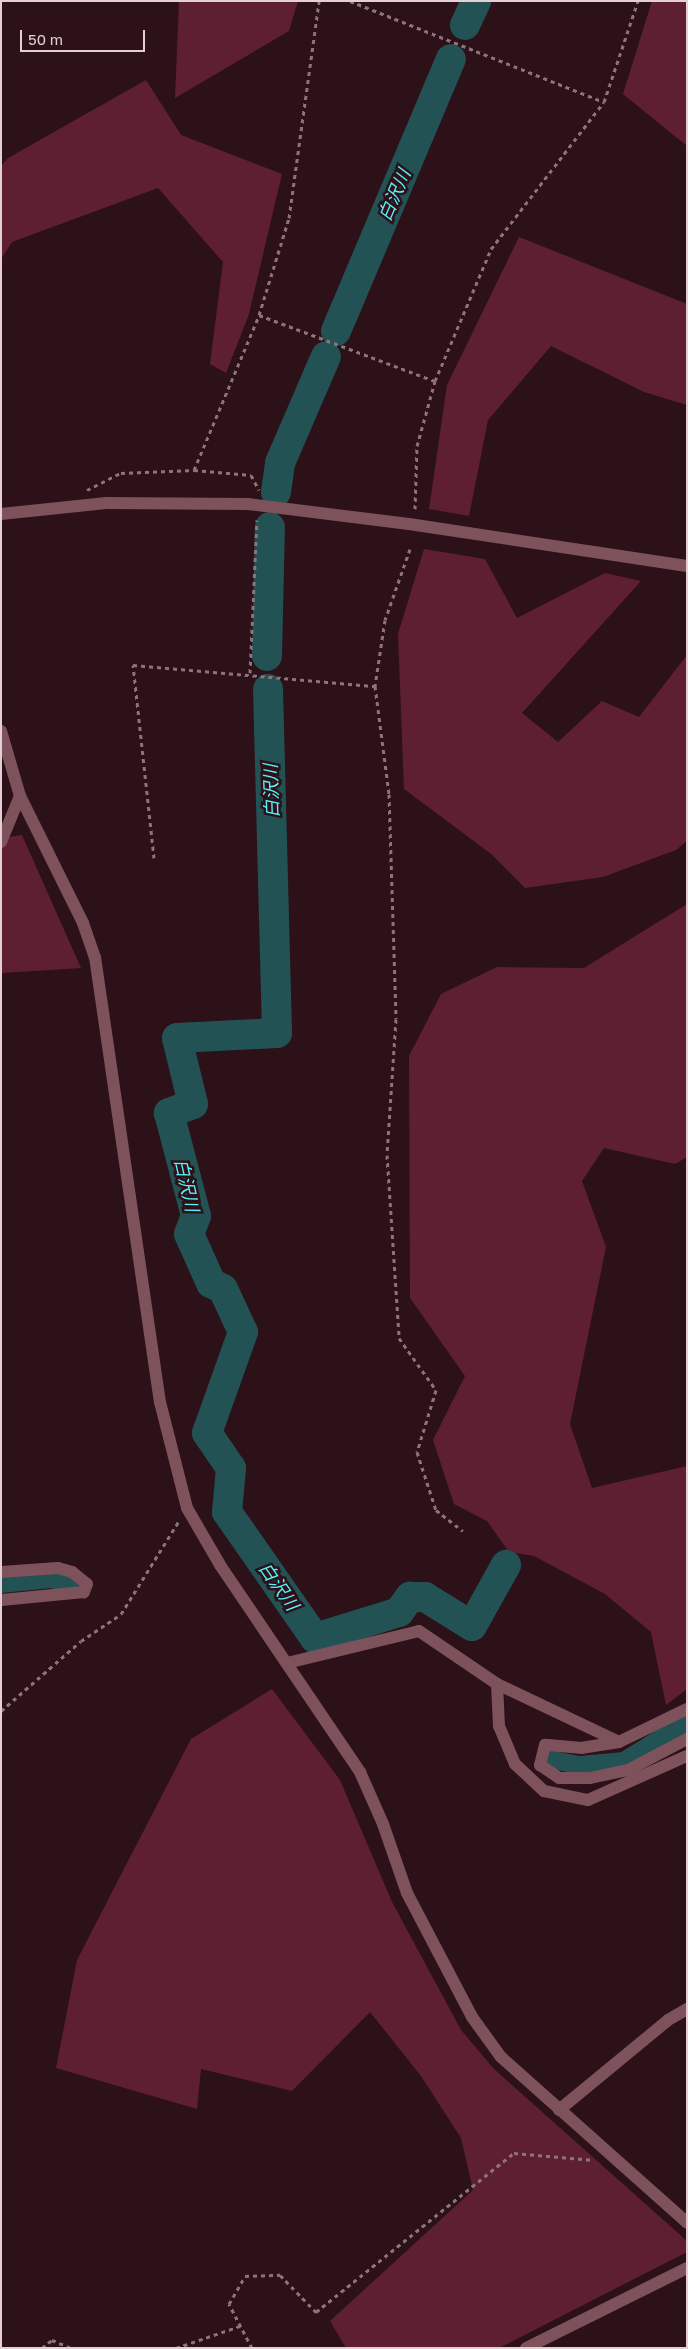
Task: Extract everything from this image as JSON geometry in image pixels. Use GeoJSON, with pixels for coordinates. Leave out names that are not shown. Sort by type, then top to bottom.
{"type":"FeatureCollection","features":[{"type":"Feature","properties":{"kind":"street"},"geometry":{"type":"LineString","coordinates":[[1,514],[106,503],[248,504],[409,524],[687,566]]}},
{"type":"Feature","properties":{"kind":"street"},"geometry":{"type":"LineString","coordinates":[[1,731],[20,796],[83,922],[95,957],[160,1402],[187,1508],[220,1565],[360,1772],[383,1824],[407,1893],[472,2017],[501,2057],[687,2224]]}},
{"type":"Feature","properties":{"kind":"street"},"geometry":{"type":"LineString","coordinates":[[1,842],[20,796]]}},
{"type":"Feature","properties":{"kind":"street"},"geometry":{"type":"LineString","coordinates":[[1,1572],[58,1568],[72,1572],[88,1584],[84,1592],[1,1600]]}},
{"type":"Feature","properties":{"kind":"street"},"geometry":{"type":"LineString","coordinates":[[287,1663],[419,1631],[498,1684],[619,1742]]}},
{"type":"Feature","properties":{"kind":"street"},"geometry":{"type":"LineString","coordinates":[[498,1684],[499,1726],[515,1764],[544,1791],[588,1800],[687,1756]]}},
{"type":"Feature","properties":{"kind":"street"},"geometry":{"type":"LineString","coordinates":[[687,1709],[619,1742],[582,1748],[545,1745],[540,1766],[559,1778],[590,1778],[628,1770],[687,1739]]}},
{"type":"Feature","properties":{"kind":"street"},"geometry":{"type":"LineString","coordinates":[[559,2110],[668,2020],[687,2009]]}},
{"type":"Feature","properties":{"kind":"street"},"geometry":{"type":"LineString","coordinates":[[526,2348],[687,2268]]}},
{"type":"Feature","properties":{"kind":"path"},"geometry":{"type":"LineString","coordinates":[[194,470],[259,315],[289,218],[319,1]]}},
{"type":"Feature","properties":{"kind":"path"},"geometry":{"type":"LineString","coordinates":[[350,1],[604,102]]}},
{"type":"Feature","properties":{"kind":"path"},"geometry":{"type":"LineString","coordinates":[[415,509],[417,446],[435,382],[491,249],[604,102],[638,1]]}},
{"type":"Feature","properties":{"kind":"path"},"geometry":{"type":"LineString","coordinates":[[259,315],[435,382]]}},
{"type":"Feature","properties":{"kind":"path"},"geometry":{"type":"LineString","coordinates":[[85,490],[121,473],[194,470],[251,475],[259,490]]}},
{"type":"Feature","properties":{"kind":"path"},"geometry":{"type":"LineString","coordinates":[[250,673],[257,516]]}},
{"type":"Feature","properties":{"kind":"path"},"geometry":{"type":"LineString","coordinates":[[410,549],[385,620],[375,686],[389,794],[396,1019],[387,1154],[399,1338],[436,1390],[417,1452],[436,1510],[463,1531]]}},
{"type":"Feature","properties":{"kind":"path"},"geometry":{"type":"LineString","coordinates":[[154,858],[133,665],[250,673],[375,686]]}},
{"type":"Feature","properties":{"kind":"path"},"geometry":{"type":"LineString","coordinates":[[1,1712],[81,1641],[121,1614],[187,1508]]}},
{"type":"Feature","properties":{"kind":"path"},"geometry":{"type":"LineString","coordinates":[[252,2348],[229,2304],[244,2276],[280,2275],[316,2312],[514,2153],[617,2162]]}},
{"type":"Feature","properties":{"kind":"path"},"geometry":{"type":"LineString","coordinates":[[176,2348],[240,2326]]}},
{"type":"Feature","properties":{"kind":"path"},"geometry":{"type":"LineString","coordinates":[[42,2348],[52,2340],[70,2348]]}},
{"type":"Feature","properties":{"kind":"shaded area"},"geometry":{"type":"Polygon","coordinates":[[[179,1],[298,1],[289,31],[175,98],[179,1]]]}},
{"type":"Feature","properties":{"kind":"shaded area"},"geometry":{"type":"Polygon","coordinates":[[[652,1],[687,1],[687,146],[623,94],[652,1]]]}},
{"type":"Feature","properties":{"kind":"shaded area"},"geometry":{"type":"Polygon","coordinates":[[[146,80],[181,135],[282,174],[249,314],[226,373],[210,364],[223,262],[158,188],[12,242],[1,259],[1,166],[8,158],[146,80]]]}},
{"type":"Feature","properties":{"kind":"shaded area"},"geometry":{"type":"Polygon","coordinates":[[[519,237],[687,304],[687,405],[644,392],[551,346],[488,420],[469,516],[429,509],[447,385],[519,237]]]}},
{"type":"Feature","properties":{"kind":"shaded area"},"geometry":{"type":"Polygon","coordinates":[[[424,549],[485,559],[517,618],[605,573],[641,581],[522,713],[558,742],[602,701],[639,717],[687,655],[687,841],[676,850],[603,877],[525,888],[491,854],[404,789],[398,634],[424,549]]]}},
{"type":"Feature","properties":{"kind":"shaded area"},"geometry":{"type":"Polygon","coordinates":[[[22,835],[81,968],[1,973],[1,838],[22,835]]]}},
{"type":"Feature","properties":{"kind":"shaded area"},"geometry":{"type":"Polygon","coordinates":[[[687,904],[687,1157],[675,1164],[604,1148],[582,1181],[606,1247],[570,1424],[592,1488],[687,1466],[687,1689],[666,1705],[651,1632],[605,1594],[534,1556],[509,1552],[487,1521],[454,1504],[433,1440],[465,1376],[410,1298],[409,1056],[441,994],[497,967],[584,968],[687,904]]]}},
{"type":"Feature","properties":{"kind":"shaded area"},"geometry":{"type":"Polygon","coordinates":[[[272,1689],[340,1780],[392,1902],[461,2030],[494,2069],[687,2241],[687,2252],[499,2348],[346,2348],[330,2321],[473,2190],[461,2138],[421,2076],[370,2012],[292,2091],[201,2069],[197,2109],[56,2068],[77,1960],[191,1739],[272,1689]]]}},
{"type":"Feature","properties":{"kind":"waterway","name":"白沢川"},"geometry":{"type":"LineString","coordinates":[[465,25],[476,1]]}},
{"type":"Feature","properties":{"kind":"waterway","name":"白沢川"},"geometry":{"type":"LineString","coordinates":[[336,331],[451,59]]}},
{"type":"Feature","properties":{"kind":"waterway","name":"白沢川"},"geometry":{"type":"LineString","coordinates":[[276,492],[280,463],[326,356]]}},
{"type":"Feature","properties":{"kind":"waterway","name":"白沢川"},"geometry":{"type":"LineString","coordinates":[[267,656],[270,527]]}},
{"type":"Feature","properties":{"kind":"waterway","name":"白沢川"},"geometry":{"type":"LineString","coordinates":[[268,689],[277,1033],[177,1038],[193,1104],[169,1113],[196,1216],[189,1234],[211,1283],[223,1289],[243,1332],[207,1433],[231,1468],[227,1512],[315,1638],[399,1612],[410,1597],[425,1597],[472,1626],[506,1565]]}},
{"type":"Feature","properties":{"kind":"waterway"},"geometry":{"type":"LineString","coordinates":[[1,1584],[51,1579],[82,1587]]}},
{"type":"Feature","properties":{"kind":"waterway"},"geometry":{"type":"LineString","coordinates":[[548,1759],[580,1765],[624,1761],[687,1722]]}}]}
